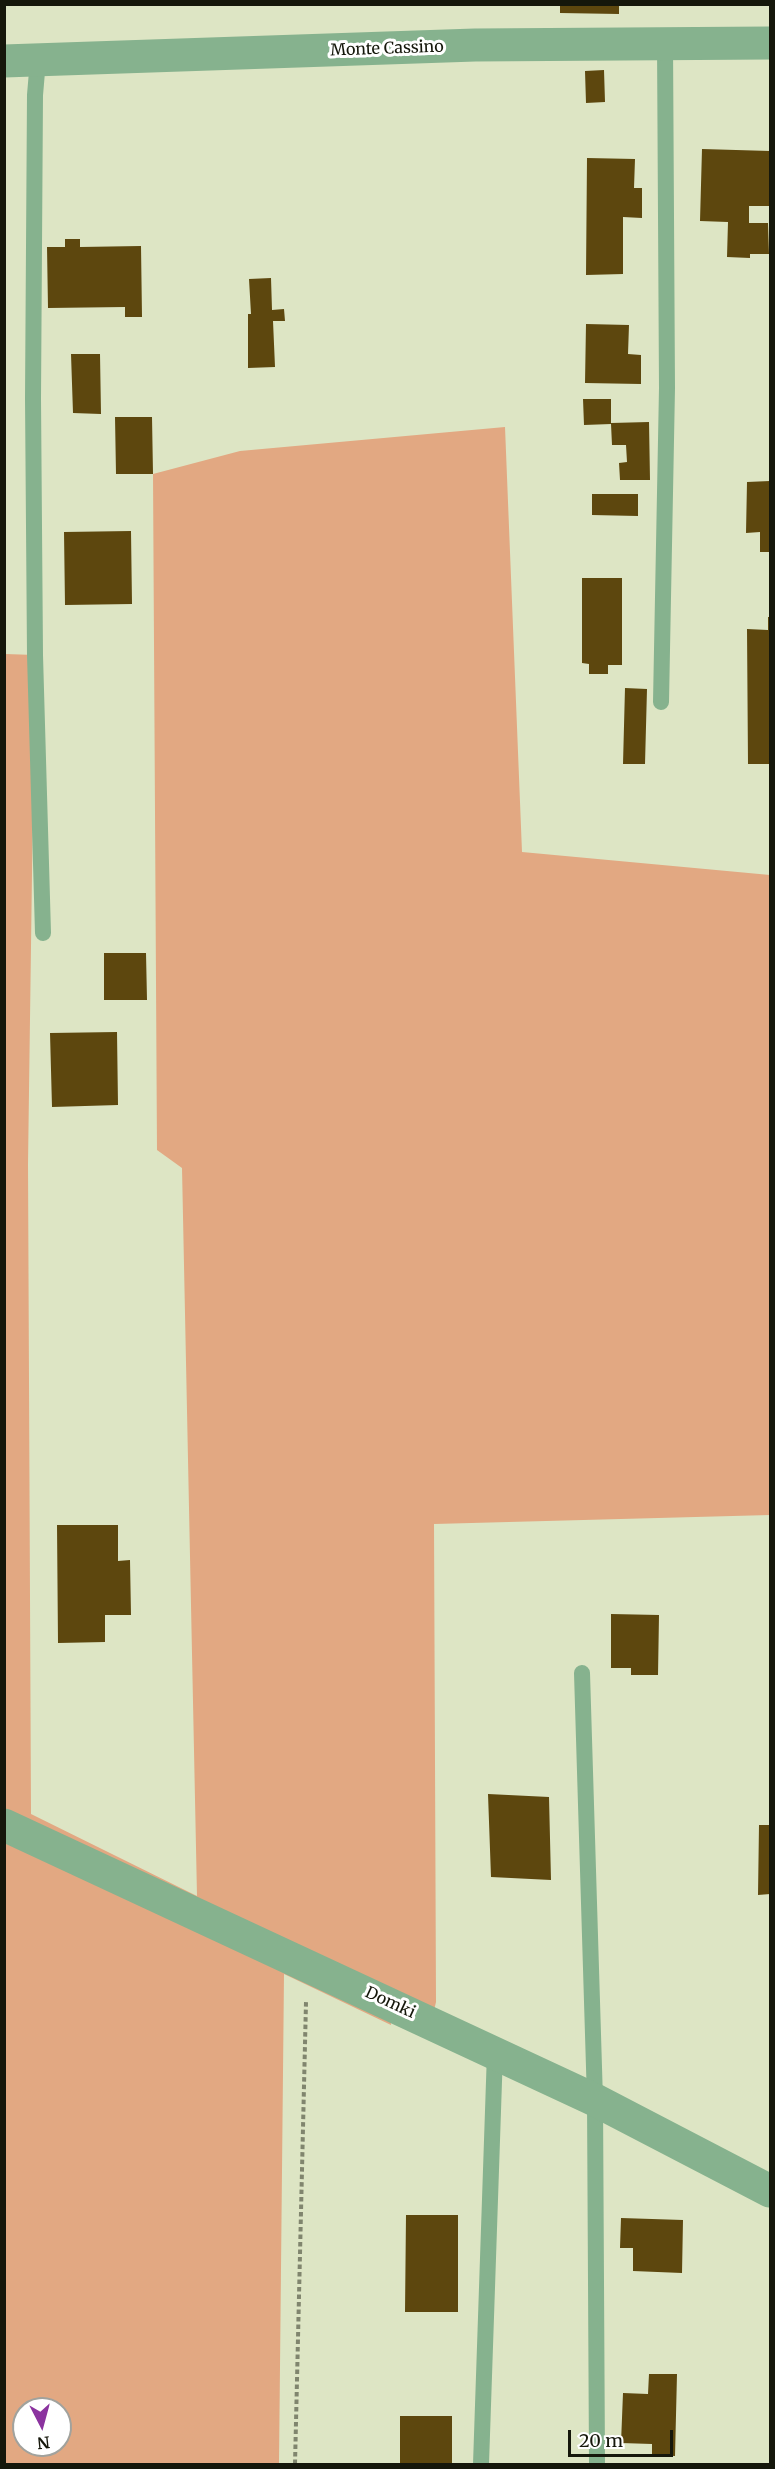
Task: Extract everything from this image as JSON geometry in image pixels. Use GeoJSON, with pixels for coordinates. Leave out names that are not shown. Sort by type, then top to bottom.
{"type":"FeatureCollection","features":[{"type":"Feature","properties":{"kind":"street","name":"Monte Cassino"},"geometry":{"type":"LineString","coordinates":[[4,61],[475,45],[771,44]]}},
{"type":"Feature","properties":{"kind":"street","name":"Domki"},"geometry":{"type":"LineString","coordinates":[[4,1825],[495,2052],[595,2100],[771,2192]]}},
{"type":"Feature","properties":{"kind":"lane"},"geometry":{"type":"LineString","coordinates":[[661,702],[666,388],[665,43]]}},
{"type":"Feature","properties":{"kind":"lane"},"geometry":{"type":"LineString","coordinates":[[38,60],[35,95],[33,398],[35,655],[43,933]]}},
{"type":"Feature","properties":{"kind":"lane"},"geometry":{"type":"LineString","coordinates":[[582,1673],[595,2100],[597,2464]]}},
{"type":"Feature","properties":{"kind":"lane"},"geometry":{"type":"LineString","coordinates":[[481,2464],[495,2052]]}},
{"type":"Feature","properties":{"kind":"path"},"geometry":{"type":"LineString","coordinates":[[295,2464],[307,1965]]}},
{"type":"Feature","properties":{"kind":"shaded area"},"geometry":{"type":"Polygon","coordinates":[[[505,427],[522,852],[770,875],[770,1515],[434,1524],[436,2002],[431,2023],[390,2004],[391,2025],[284,1974],[279,2464],[5,2464],[5,654],[35,655],[28,1164],[31,1814],[197,1896],[182,1168],[157,1150],[153,474],[240,451],[505,427]]]}},
{"type":"Feature","properties":{"kind":"building"},"geometry":{"type":"Polygon","coordinates":[[[560,4],[619,4],[619,14],[560,13],[560,4]]]}},
{"type":"Feature","properties":{"kind":"building"},"geometry":{"type":"Polygon","coordinates":[[[604,70],[605,102],[586,103],[585,71],[604,70]]]}},
{"type":"Feature","properties":{"kind":"building"},"geometry":{"type":"Polygon","coordinates":[[[702,149],[770,151],[770,206],[749,206],[749,223],[768,223],[769,254],[750,254],[750,258],[727,257],[728,222],[700,221],[702,149]]]}},
{"type":"Feature","properties":{"kind":"building"},"geometry":{"type":"Polygon","coordinates":[[[587,158],[635,159],[634,188],[642,188],[642,218],[623,217],[623,274],[586,275],[587,158]]]}},
{"type":"Feature","properties":{"kind":"building"},"geometry":{"type":"Polygon","coordinates":[[[65,239],[80,239],[80,247],[141,246],[142,317],[125,317],[125,307],[48,308],[47,247],[65,247],[65,239]]]}},
{"type":"Feature","properties":{"kind":"building"},"geometry":{"type":"Polygon","coordinates":[[[271,278],[272,310],[284,309],[285,321],[273,321],[275,367],[248,368],[248,314],[251,314],[249,279],[271,278]]]}},
{"type":"Feature","properties":{"kind":"building"},"geometry":{"type":"Polygon","coordinates":[[[586,324],[629,325],[628,354],[641,355],[641,384],[585,383],[586,324]]]}},
{"type":"Feature","properties":{"kind":"building"},"geometry":{"type":"Polygon","coordinates":[[[71,354],[100,354],[101,414],[73,413],[71,354]]]}},
{"type":"Feature","properties":{"kind":"building"},"geometry":{"type":"Polygon","coordinates":[[[583,399],[611,399],[611,423],[649,422],[650,480],[620,480],[619,463],[627,462],[626,445],[612,445],[611,424],[584,425],[583,399]]]}},
{"type":"Feature","properties":{"kind":"building"},"geometry":{"type":"Polygon","coordinates":[[[115,417],[152,417],[153,474],[116,474],[115,417]]]}},
{"type":"Feature","properties":{"kind":"building"},"geometry":{"type":"Polygon","coordinates":[[[770,481],[770,552],[760,552],[760,532],[746,533],[747,482],[770,481]]]}},
{"type":"Feature","properties":{"kind":"building"},"geometry":{"type":"Polygon","coordinates":[[[592,494],[638,494],[638,516],[592,515],[592,494]]]}},
{"type":"Feature","properties":{"kind":"building"},"geometry":{"type":"Polygon","coordinates":[[[131,531],[132,604],[65,605],[64,532],[131,531]]]}},
{"type":"Feature","properties":{"kind":"building"},"geometry":{"type":"Polygon","coordinates":[[[582,578],[622,578],[622,665],[608,665],[608,674],[589,674],[589,664],[582,663],[582,578]]]}},
{"type":"Feature","properties":{"kind":"building"},"geometry":{"type":"Polygon","coordinates":[[[768,617],[770,617],[770,764],[748,764],[747,629],[768,630],[768,617]]]}},
{"type":"Feature","properties":{"kind":"building"},"geometry":{"type":"Polygon","coordinates":[[[625,688],[647,689],[645,764],[623,764],[625,688]]]}},
{"type":"Feature","properties":{"kind":"building"},"geometry":{"type":"Polygon","coordinates":[[[104,953],[146,953],[147,1000],[104,1000],[104,953]]]}},
{"type":"Feature","properties":{"kind":"building"},"geometry":{"type":"Polygon","coordinates":[[[117,1032],[118,1105],[52,1107],[50,1033],[117,1032]]]}},
{"type":"Feature","properties":{"kind":"building"},"geometry":{"type":"Polygon","coordinates":[[[57,1525],[118,1525],[118,1561],[130,1560],[131,1615],[105,1615],[105,1642],[58,1643],[57,1525]]]}},
{"type":"Feature","properties":{"kind":"building"},"geometry":{"type":"Polygon","coordinates":[[[611,1614],[659,1615],[658,1675],[631,1675],[631,1668],[611,1668],[611,1614]]]}},
{"type":"Feature","properties":{"kind":"building"},"geometry":{"type":"Polygon","coordinates":[[[488,1794],[549,1797],[551,1880],[491,1877],[488,1794]]]}},
{"type":"Feature","properties":{"kind":"building"},"geometry":{"type":"Polygon","coordinates":[[[759,1825],[770,1825],[770,1894],[758,1895],[759,1825]]]}},
{"type":"Feature","properties":{"kind":"building"},"geometry":{"type":"Polygon","coordinates":[[[406,2215],[458,2215],[458,2312],[405,2312],[406,2215]]]}},
{"type":"Feature","properties":{"kind":"building"},"geometry":{"type":"Polygon","coordinates":[[[621,2218],[683,2220],[682,2273],[633,2271],[633,2248],[620,2248],[621,2218]]]}},
{"type":"Feature","properties":{"kind":"building"},"geometry":{"type":"Polygon","coordinates":[[[649,2374],[677,2374],[675,2456],[652,2455],[652,2444],[621,2443],[623,2393],[648,2394],[649,2374]]]}},
{"type":"Feature","properties":{"kind":"building"},"geometry":{"type":"Polygon","coordinates":[[[400,2416],[452,2416],[452,2464],[400,2464],[400,2416]]]}}]}
